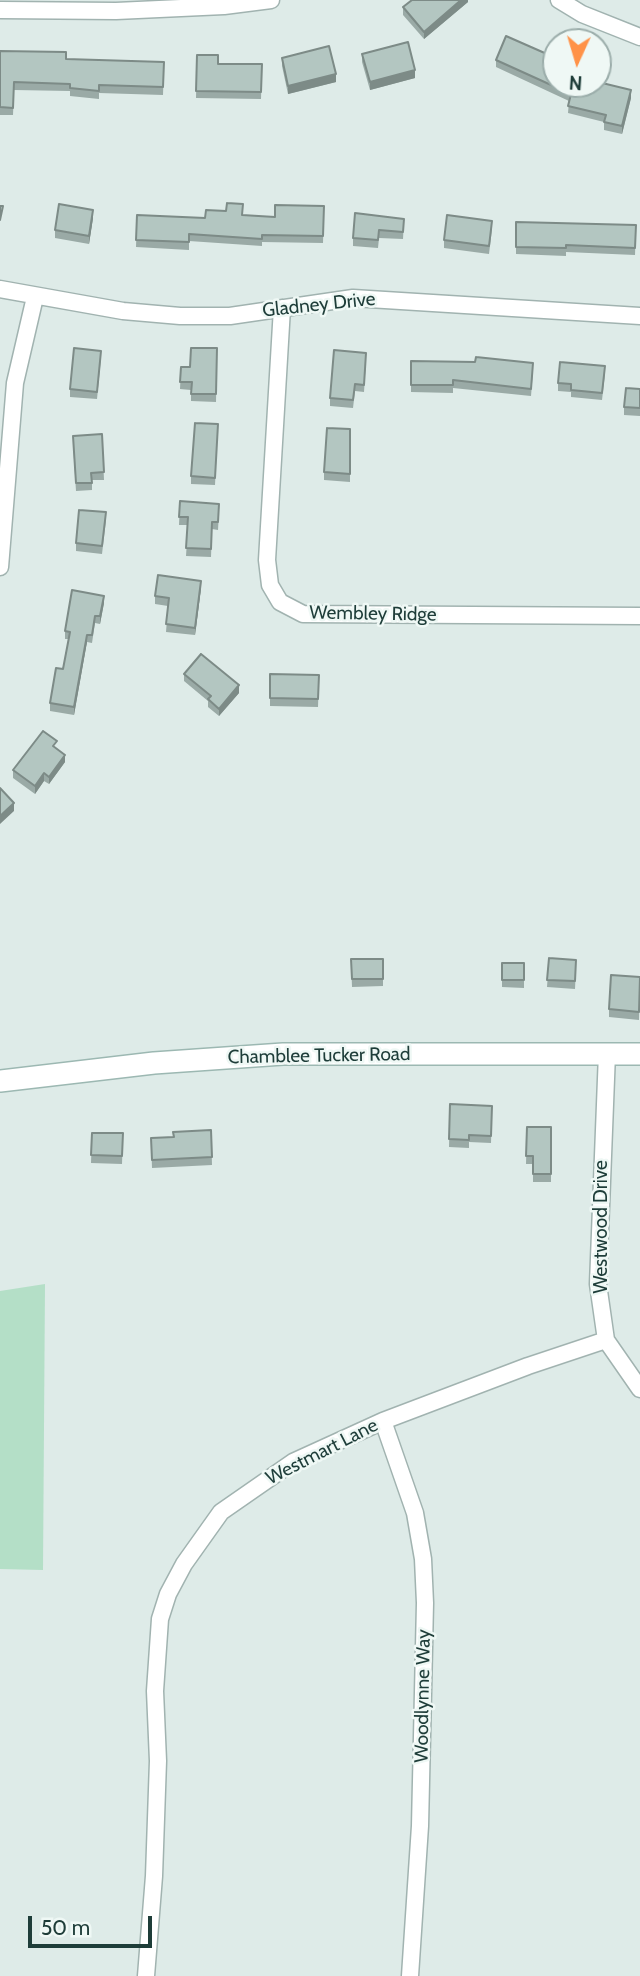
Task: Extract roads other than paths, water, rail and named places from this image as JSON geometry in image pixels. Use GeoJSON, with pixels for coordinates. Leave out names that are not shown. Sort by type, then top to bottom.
{"type":"FeatureCollection","features":[{"type":"Feature","properties":{"kind":"main road","name":"Chamblee Tucker Road"},"geometry":{"type":"LineString","coordinates":[[0,1081],[154,1063],[283,1054],[640,1054]]}},
{"type":"Feature","properties":{"kind":"street"},"geometry":{"type":"LineString","coordinates":[[0,10],[117,11],[224,6],[271,0]]}},
{"type":"Feature","properties":{"kind":"street"},"geometry":{"type":"LineString","coordinates":[[559,0],[582,14],[640,37]]}},
{"type":"Feature","properties":{"kind":"street","name":"Gladney Drive"},"geometry":{"type":"LineString","coordinates":[[0,289],[123,312],[180,316],[230,316],[352,298],[640,316]]}},
{"type":"Feature","properties":{"kind":"street"},"geometry":{"type":"LineString","coordinates":[[0,567],[15,383],[35,297]]}},
{"type":"Feature","properties":{"kind":"street","name":"Wembley Ridge"},"geometry":{"type":"LineString","coordinates":[[282,308],[267,561],[270,585],[279,602],[303,614],[640,616]]}},
{"type":"Feature","properties":{"kind":"street","name":"Westwood Drive"},"geometry":{"type":"LineString","coordinates":[[607,1053],[598,1284],[606,1340],[640,1389]]}},
{"type":"Feature","properties":{"kind":"street","name":"Westmart Lane"},"geometry":{"type":"LineString","coordinates":[[146,1976],[155,1876],[158,1760],[155,1691],[160,1619],[168,1594],[184,1564],[221,1512],[293,1462],[383,1422],[528,1366],[606,1340]]}},
{"type":"Feature","properties":{"kind":"street","name":"Woodlynne Way"},"geometry":{"type":"LineString","coordinates":[[383,1422],[415,1513],[423,1559],[425,1603],[420,1826],[410,1976]]}}]}
